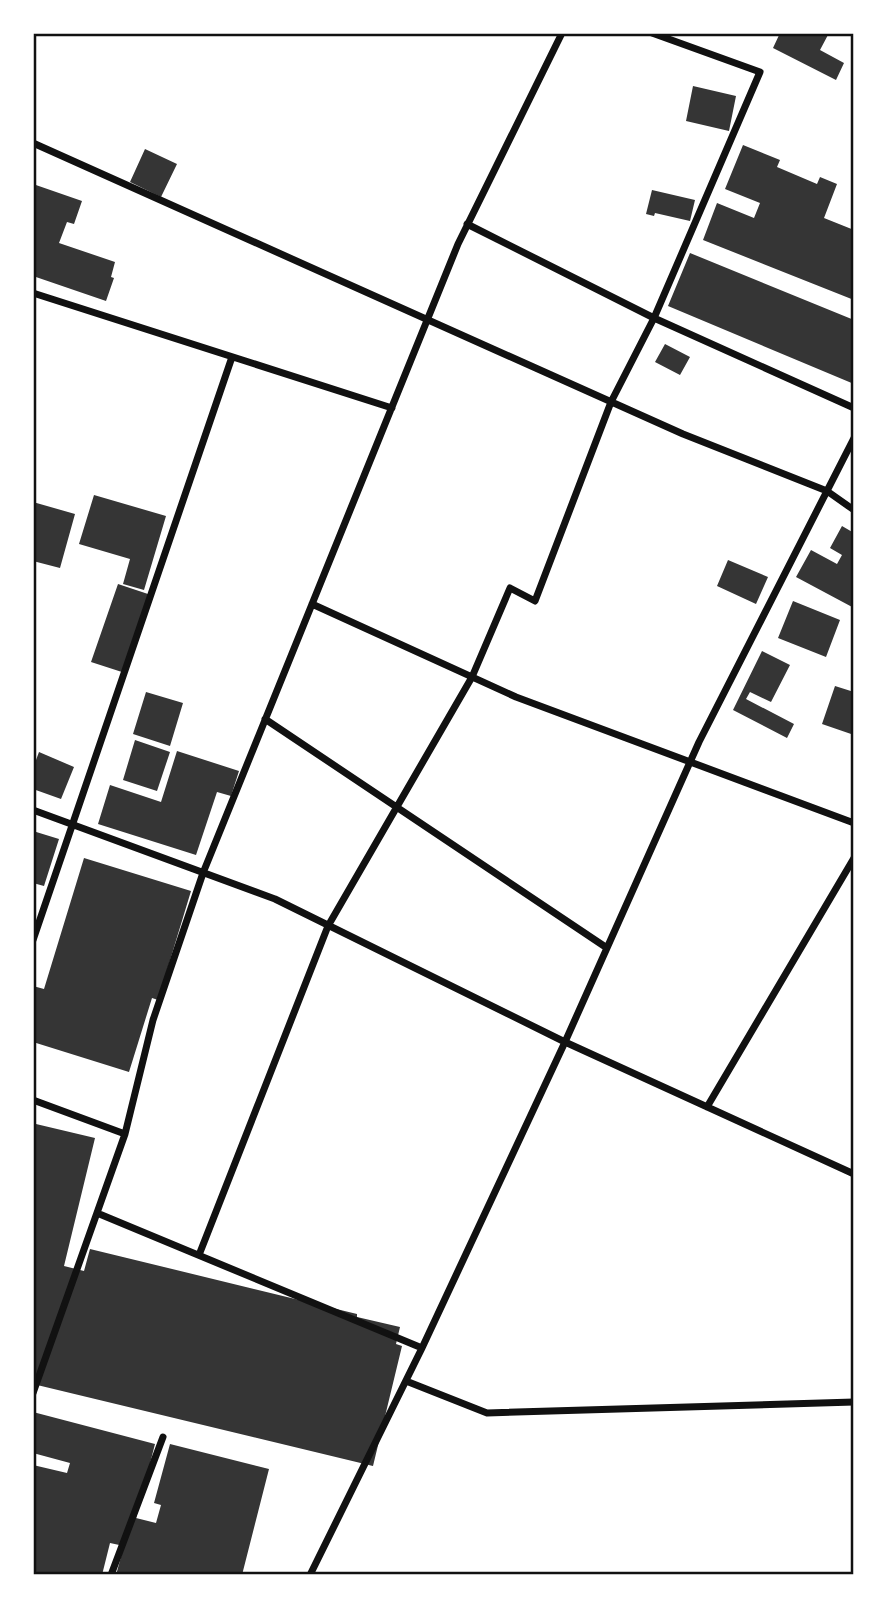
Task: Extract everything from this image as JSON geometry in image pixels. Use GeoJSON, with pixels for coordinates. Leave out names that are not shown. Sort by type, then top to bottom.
{"type":"FeatureCollection","features":[{"type":"Feature","properties":{"kind":"street"},"geometry":{"type":"LineString","coordinates":[[33,1394],[125,1134],[153,1020],[203,873],[467,224],[562,33]]}},
{"type":"Feature","properties":{"kind":"street"},"geometry":{"type":"LineString","coordinates":[[199,1255],[328,926],[472,677],[510,589],[535,601],[611,402],[654,318],[760,72],[652,33]]}},
{"type":"Feature","properties":{"kind":"street"},"geometry":{"type":"LineString","coordinates":[[33,144],[683,434],[827,491],[854,510]]}},
{"type":"Feature","properties":{"kind":"street"},"geometry":{"type":"LineString","coordinates":[[467,224],[654,318],[854,408]]}},
{"type":"Feature","properties":{"kind":"street"},"geometry":{"type":"LineString","coordinates":[[33,293],[392,408]]}},
{"type":"Feature","properties":{"kind":"street"},"geometry":{"type":"LineString","coordinates":[[33,940],[232,357]]}},
{"type":"Feature","properties":{"kind":"street"},"geometry":{"type":"LineString","coordinates":[[310,1575],[422,1348],[565,1042],[690,762],[854,438]]}},
{"type":"Feature","properties":{"kind":"street"},"geometry":{"type":"LineString","coordinates":[[312,604],[516,697],[854,823]]}},
{"type":"Feature","properties":{"kind":"street"},"geometry":{"type":"LineString","coordinates":[[265,719],[607,948]]}},
{"type":"Feature","properties":{"kind":"street"},"geometry":{"type":"LineString","coordinates":[[33,810],[275,899],[565,1042],[854,1174]]}},
{"type":"Feature","properties":{"kind":"street"},"geometry":{"type":"LineString","coordinates":[[707,1107],[854,858]]}},
{"type":"Feature","properties":{"kind":"street"},"geometry":{"type":"LineString","coordinates":[[33,1100],[125,1134]]}},
{"type":"Feature","properties":{"kind":"street"},"geometry":{"type":"LineString","coordinates":[[97,1213],[422,1348]]}},
{"type":"Feature","properties":{"kind":"street"},"geometry":{"type":"LineString","coordinates":[[406,1381],[487,1413],[854,1402]]}},
{"type":"Feature","properties":{"kind":"street"},"geometry":{"type":"LineString","coordinates":[[111,1575],[163,1437]]}},
{"type":"Feature","properties":{"kind":"building"},"geometry":{"type":"Polygon","coordinates":[[[780,33],[829,33],[820,50],[844,63],[836,80],[773,48],[780,33]]]}},
{"type":"Feature","properties":{"kind":"building"},"geometry":{"type":"Polygon","coordinates":[[[693,86],[736,96],[729,131],[686,121],[693,86]]]}},
{"type":"Feature","properties":{"kind":"building"},"geometry":{"type":"Polygon","coordinates":[[[743,145],[780,160],[777,167],[817,184],[820,177],[837,184],[824,218],[854,230],[854,300],[703,240],[717,203],[754,218],[760,203],[725,189],[743,145]]]}},
{"type":"Feature","properties":{"kind":"building"},"geometry":{"type":"Polygon","coordinates":[[[145,149],[177,164],[161,197],[130,182],[145,149]]]}},
{"type":"Feature","properties":{"kind":"building"},"geometry":{"type":"Polygon","coordinates":[[[33,184],[82,201],[74,224],[67,222],[59,243],[115,262],[111,277],[114,278],[106,301],[33,276],[33,184]]]}},
{"type":"Feature","properties":{"kind":"building"},"geometry":{"type":"Polygon","coordinates":[[[652,190],[695,200],[690,221],[655,213],[654,216],[646,214],[652,190]]]}},
{"type":"Feature","properties":{"kind":"building"},"geometry":{"type":"Polygon","coordinates":[[[690,253],[854,320],[854,384],[668,306],[690,253]]]}},
{"type":"Feature","properties":{"kind":"building"},"geometry":{"type":"Polygon","coordinates":[[[665,344],[690,357],[680,375],[655,362],[665,344]]]}},
{"type":"Feature","properties":{"kind":"building"},"geometry":{"type":"Polygon","coordinates":[[[94,495],[166,516],[144,590],[123,584],[130,559],[79,544],[94,495]]]}},
{"type":"Feature","properties":{"kind":"building"},"geometry":{"type":"Polygon","coordinates":[[[33,502],[75,514],[60,568],[33,561],[33,502]]]}},
{"type":"Feature","properties":{"kind":"building"},"geometry":{"type":"Polygon","coordinates":[[[842,526],[854,533],[854,608],[796,577],[811,550],[837,564],[842,555],[830,548],[842,526]]]}},
{"type":"Feature","properties":{"kind":"building"},"geometry":{"type":"Polygon","coordinates":[[[728,560],[768,577],[756,604],[717,586],[728,560]]]}},
{"type":"Feature","properties":{"kind":"building"},"geometry":{"type":"Polygon","coordinates":[[[118,584],[151,595],[125,673],[91,662],[118,584]]]}},
{"type":"Feature","properties":{"kind":"building"},"geometry":{"type":"Polygon","coordinates":[[[793,601],[840,620],[826,657],[778,638],[793,601]]]}},
{"type":"Feature","properties":{"kind":"building"},"geometry":{"type":"Polygon","coordinates":[[[762,651],[790,665],[771,702],[750,692],[746,699],[794,724],[787,738],[733,710],[762,651]]]}},
{"type":"Feature","properties":{"kind":"building"},"geometry":{"type":"Polygon","coordinates":[[[835,686],[854,692],[854,735],[822,724],[835,686]]]}},
{"type":"Feature","properties":{"kind":"building"},"geometry":{"type":"Polygon","coordinates":[[[146,692],[183,703],[170,746],[133,734],[146,692]]]}},
{"type":"Feature","properties":{"kind":"building"},"geometry":{"type":"Polygon","coordinates":[[[135,740],[170,752],[157,791],[123,780],[135,740]]]}},
{"type":"Feature","properties":{"kind":"building"},"geometry":{"type":"Polygon","coordinates":[[[177,751],[239,771],[231,796],[217,792],[196,855],[98,824],[110,785],[161,802],[177,751]]]}},
{"type":"Feature","properties":{"kind":"building"},"geometry":{"type":"Polygon","coordinates":[[[39,752],[74,767],[61,799],[33,789],[33,768],[39,752]]]}},
{"type":"Feature","properties":{"kind":"building"},"geometry":{"type":"Polygon","coordinates":[[[33,831],[59,839],[44,886],[33,883],[33,831]]]}},
{"type":"Feature","properties":{"kind":"building"},"geometry":{"type":"Polygon","coordinates":[[[84,858],[191,891],[158,1000],[152,998],[129,1072],[33,1042],[33,986],[44,989],[84,858]]]}},
{"type":"Feature","properties":{"kind":"building"},"geometry":{"type":"Polygon","coordinates":[[[36,1124],[95,1138],[64,1266],[84,1271],[90,1249],[357,1314],[357,1317],[400,1327],[396,1344],[402,1346],[373,1466],[33,1384],[33,1137],[36,1124]]]}},
{"type":"Feature","properties":{"kind":"building"},"geometry":{"type":"Polygon","coordinates":[[[33,1412],[155,1444],[136,1518],[156,1523],[161,1505],[154,1503],[170,1444],[269,1469],[242,1575],[116,1575],[124,1546],[110,1543],[102,1575],[33,1575],[33,1465],[67,1473],[70,1463],[33,1453],[33,1412]]]}}]}
